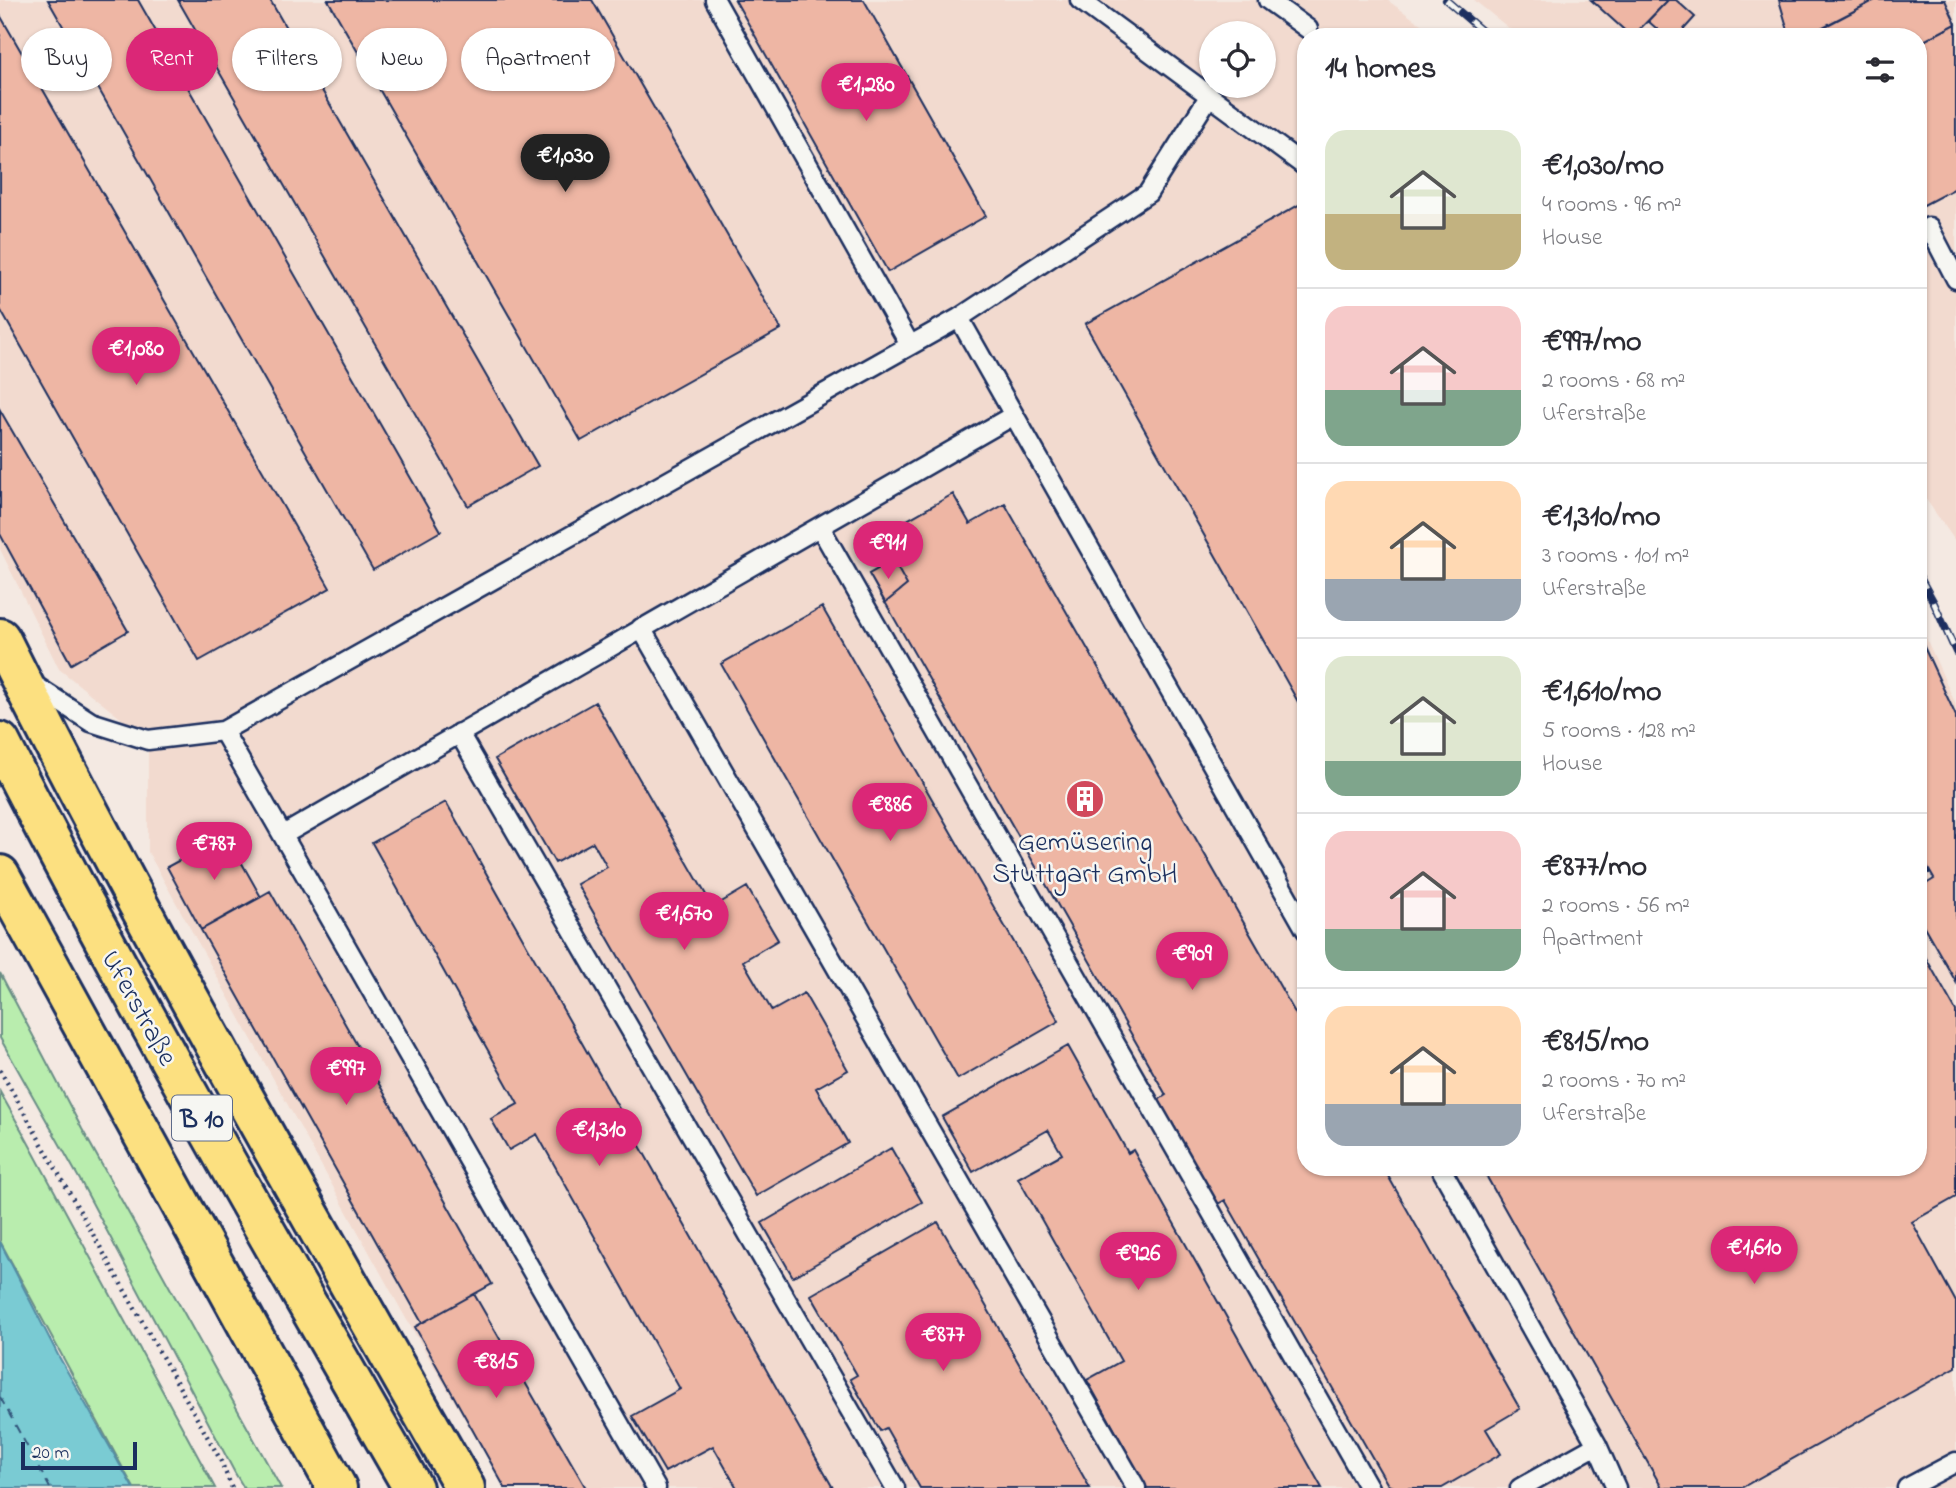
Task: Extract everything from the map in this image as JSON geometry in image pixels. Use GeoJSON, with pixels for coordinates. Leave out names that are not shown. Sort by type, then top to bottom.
{"type":"FeatureCollection","features":[{"type":"Feature","properties":{"kind":"highway"},"geometry":{"type":"LineString","coordinates":[[0,638],[61,760],[243,1097],[465,1488]]}},
{"type":"Feature","properties":{"kind":"highway","name":"Uferstraße"},"geometry":{"type":"LineString","coordinates":[[0,742],[50,840],[245,1196],[413,1488]]}},
{"type":"Feature","properties":{"kind":"highway","name":"B 10"},"geometry":{"type":"LineString","coordinates":[[0,876],[337,1488]]}},
{"type":"Feature","properties":{"kind":"lane"},"geometry":{"type":"LineString","coordinates":[[715,0],[909,345]]}},
{"type":"Feature","properties":{"kind":"lane"},"geometry":{"type":"LineString","coordinates":[[1080,0],[1199,87]]}},
{"type":"Feature","properties":{"kind":"lane"},"geometry":{"type":"LineString","coordinates":[[1268,0],[1307,28]]}},
{"type":"Feature","properties":{"kind":"lane"},"geometry":{"type":"LineString","coordinates":[[19,676],[91,722],[148,740],[223,731],[959,318],[1148,193],[1208,98]]}},
{"type":"Feature","properties":{"kind":"lane"},"geometry":{"type":"LineString","coordinates":[[1214,98],[1297,160]]}},
{"type":"Feature","properties":{"kind":"lane"},"geometry":{"type":"LineString","coordinates":[[1929,227],[1956,279]]}},
{"type":"Feature","properties":{"kind":"lane"},"geometry":{"type":"LineString","coordinates":[[959,318],[1297,914]]}},
{"type":"Feature","properties":{"kind":"lane"},"geometry":{"type":"LineString","coordinates":[[282,835],[1014,415]]}},
{"type":"Feature","properties":{"kind":"lane"},"geometry":{"type":"LineString","coordinates":[[820,527],[1369,1488]]}},
{"type":"Feature","properties":{"kind":"lane"},"geometry":{"type":"LineString","coordinates":[[642,628],[1136,1488]]}},
{"type":"Feature","properties":{"kind":"lane"},"geometry":{"type":"LineString","coordinates":[[223,731],[656,1488]]}},
{"type":"Feature","properties":{"kind":"lane"},"geometry":{"type":"LineString","coordinates":[[459,733],[895,1488]]}},
{"type":"Feature","properties":{"kind":"lane"},"geometry":{"type":"LineString","coordinates":[[1445,1176],[1597,1445],[1616,1488]]}},
{"type":"Feature","properties":{"kind":"lane"},"geometry":{"type":"LineString","coordinates":[[1520,1488],[1597,1445]]}},
{"type":"Feature","properties":{"kind":"lane"},"geometry":{"type":"LineString","coordinates":[[1908,1488],[1956,1462]]}},
{"type":"Feature","properties":{"kind":"path"},"geometry":{"type":"LineString","coordinates":[[0,1070],[220,1459],[233,1488]]}},
{"type":"Feature","properties":{"kind":"shaded area"},"geometry":{"type":"Polygon","coordinates":[[[0,0],[1387,0],[1426,28],[1297,28],[1297,1176],[1927,1176],[1927,640],[1956,705],[1956,1488],[505,1488],[404,1315],[148,852],[148,740],[59,669],[0,549],[0,0]]]}},
{"type":"Feature","properties":{"kind":"shaded area"},"geometry":{"type":"Polygon","coordinates":[[[1474,0],[1956,0],[1956,542],[1927,501],[1927,28],[1509,28],[1474,0]]]}},
{"type":"Feature","properties":{"kind":"green space"},"geometry":{"type":"Polygon","coordinates":[[[0,973],[82,1129],[281,1488],[244,1488],[235,1473],[80,1180],[0,1038],[0,973]]]}},
{"type":"Feature","properties":{"kind":"green space"},"geometry":{"type":"Polygon","coordinates":[[[0,1092],[215,1488],[134,1488],[125,1472],[0,1241],[0,1092]]]}},
{"type":"Feature","properties":{"kind":"water"},"geometry":{"type":"Polygon","coordinates":[[[0,1242],[58,1355],[133,1488],[0,1488],[0,1242]]]}},
{"type":"Feature","properties":{"kind":"building"},"geometry":{"type":"Polygon","coordinates":[[[48,0],[138,0],[154,28],[126,28],[126,91],[190,91],[441,531],[373,570],[100,91],[112,91],[112,28],[64,28],[48,0]]]}},
{"type":"Feature","properties":{"kind":"building"},"geometry":{"type":"Polygon","coordinates":[[[178,0],[270,0],[286,28],[232,28],[232,91],[322,91],[538,466],[468,506],[218,70],[218,28],[194,28],[178,0]]]}},
{"type":"Feature","properties":{"kind":"building"},"geometry":{"type":"Polygon","coordinates":[[[328,0],[592,0],[608,28],[461,28],[461,91],[615,91],[615,40],[781,329],[581,441],[380,91],[447,91],[447,28],[356,28],[356,49],[328,0]]]}},
{"type":"Feature","properties":{"kind":"building"},"geometry":{"type":"Polygon","coordinates":[[[735,0],[864,0],[986,216],[888,272],[735,0]]]}},
{"type":"Feature","properties":{"kind":"building"},"geometry":{"type":"Polygon","coordinates":[[[1591,0],[1667,1],[1641,28],[1622,28],[1591,0]]]}},
{"type":"Feature","properties":{"kind":"building"},"geometry":{"type":"Polygon","coordinates":[[[1668,0],[1676,0],[1695,17],[1685,28],[1656,28],[1648,21],[1668,0]]]}},
{"type":"Feature","properties":{"kind":"building"},"geometry":{"type":"Polygon","coordinates":[[[1779,0],[1875,0],[1822,28],[1787,28],[1779,0]]]}},
{"type":"Feature","properties":{"kind":"building"},"geometry":{"type":"Polygon","coordinates":[[[1875,0],[1945,0],[1956,24],[1927,39],[1927,28],[1821,28],[1875,0]]]}},
{"type":"Feature","properties":{"kind":"building"},"geometry":{"type":"Polygon","coordinates":[[[0,15],[21,51],[21,91],[44,91],[330,588],[199,661],[0,309],[0,15]]]}},
{"type":"Feature","properties":{"kind":"building"},"geometry":{"type":"Polygon","coordinates":[[[1956,24],[1956,188],[1927,203],[1927,39],[1956,24]]]}},
{"type":"Feature","properties":{"kind":"building"},"geometry":{"type":"Polygon","coordinates":[[[1297,206],[1297,700],[1085,324],[1297,206]]]}},
{"type":"Feature","properties":{"kind":"building"},"geometry":{"type":"Polygon","coordinates":[[[0,410],[128,631],[71,664],[0,534],[0,410]]]}},
{"type":"Feature","properties":{"kind":"building","name":"Gemüsering Stuttgart GmbH"},"geometry":{"type":"Polygon","coordinates":[[[953,494],[970,524],[1005,504],[1297,1016],[1297,1176],[1388,1176],[1520,1409],[1486,1429],[1501,1454],[1442,1488],[1395,1488],[1388,1485],[1225,1200],[1216,1205],[1157,1101],[1166,1095],[869,574],[906,553],[893,528],[953,494]]]}},
{"type":"Feature","properties":{"kind":"building"},"geometry":{"type":"Polygon","coordinates":[[[893,560],[907,585],[885,603],[869,574],[893,560]]]}},
{"type":"Feature","properties":{"kind":"building"},"geometry":{"type":"Polygon","coordinates":[[[822,607],[1059,1021],[958,1079],[721,664],[822,607]]]}},
{"type":"Feature","properties":{"kind":"building"},"geometry":{"type":"Polygon","coordinates":[[[1927,653],[1956,716],[1956,982],[1927,932],[1927,883],[1934,879],[1927,867],[1927,653]]]}},
{"type":"Feature","properties":{"kind":"building"},"geometry":{"type":"Polygon","coordinates":[[[595,702],[713,907],[747,887],[778,940],[743,961],[772,1011],[804,993],[848,1070],[816,1088],[848,1143],[756,1196],[577,884],[607,867],[593,842],[555,863],[495,759],[595,702]]]}},
{"type":"Feature","properties":{"kind":"building"},"geometry":{"type":"Polygon","coordinates":[[[446,802],[833,1488],[737,1488],[713,1446],[665,1472],[632,1416],[680,1389],[537,1134],[509,1150],[491,1119],[518,1104],[372,843],[446,802]]]}},
{"type":"Feature","properties":{"kind":"building"},"geometry":{"type":"Polygon","coordinates":[[[226,835],[261,897],[201,930],[167,867],[226,835]]]}},
{"type":"Feature","properties":{"kind":"building"},"geometry":{"type":"Polygon","coordinates":[[[270,891],[492,1284],[422,1323],[201,930],[270,891]]]}},
{"type":"Feature","properties":{"kind":"building"},"geometry":{"type":"Polygon","coordinates":[[[1927,960],[1956,1011],[1956,1197],[1912,1222],[1956,1302],[1956,1367],[1741,1488],[1662,1488],[1486,1176],[1927,1176],[1927,960]]]}},
{"type":"Feature","properties":{"kind":"building"},"geometry":{"type":"Polygon","coordinates":[[[1068,1046],[1128,1153],[1133,1150],[1322,1488],[1147,1488],[1087,1380],[1121,1361],[1018,1178],[1062,1154],[1048,1130],[973,1172],[942,1117],[1068,1046]]]}},
{"type":"Feature","properties":{"kind":"building"},"geometry":{"type":"Polygon","coordinates":[[[891,1148],[922,1202],[793,1277],[762,1223],[891,1148]]]}},
{"type":"Feature","properties":{"kind":"building"},"geometry":{"type":"Polygon","coordinates":[[[938,1222],[1090,1488],[920,1488],[886,1428],[880,1431],[850,1379],[857,1375],[811,1295],[938,1222]]]}},
{"type":"Feature","properties":{"kind":"building"},"geometry":{"type":"Polygon","coordinates":[[[474,1294],[586,1488],[505,1488],[415,1327],[474,1294]]]}},
{"type":"Feature","properties":{"kind":"ferry route"},"geometry":{"type":"LineString","coordinates":[[0,1397],[50,1488]]}},
{"type":"Feature","properties":{"kind":"railway"},"geometry":{"type":"LineString","coordinates":[[1446,0],[1479,28]]}},
{"type":"Feature","properties":{"kind":"railway"},"geometry":{"type":"LineString","coordinates":[[1927,590],[1956,652]]}},
{"type":"Feature","properties":{"kind":"place","name":"Gemüsering Stuttgart GmbH"},"geometry":{"type":"Point","coordinates":[1085,799]}}]}
